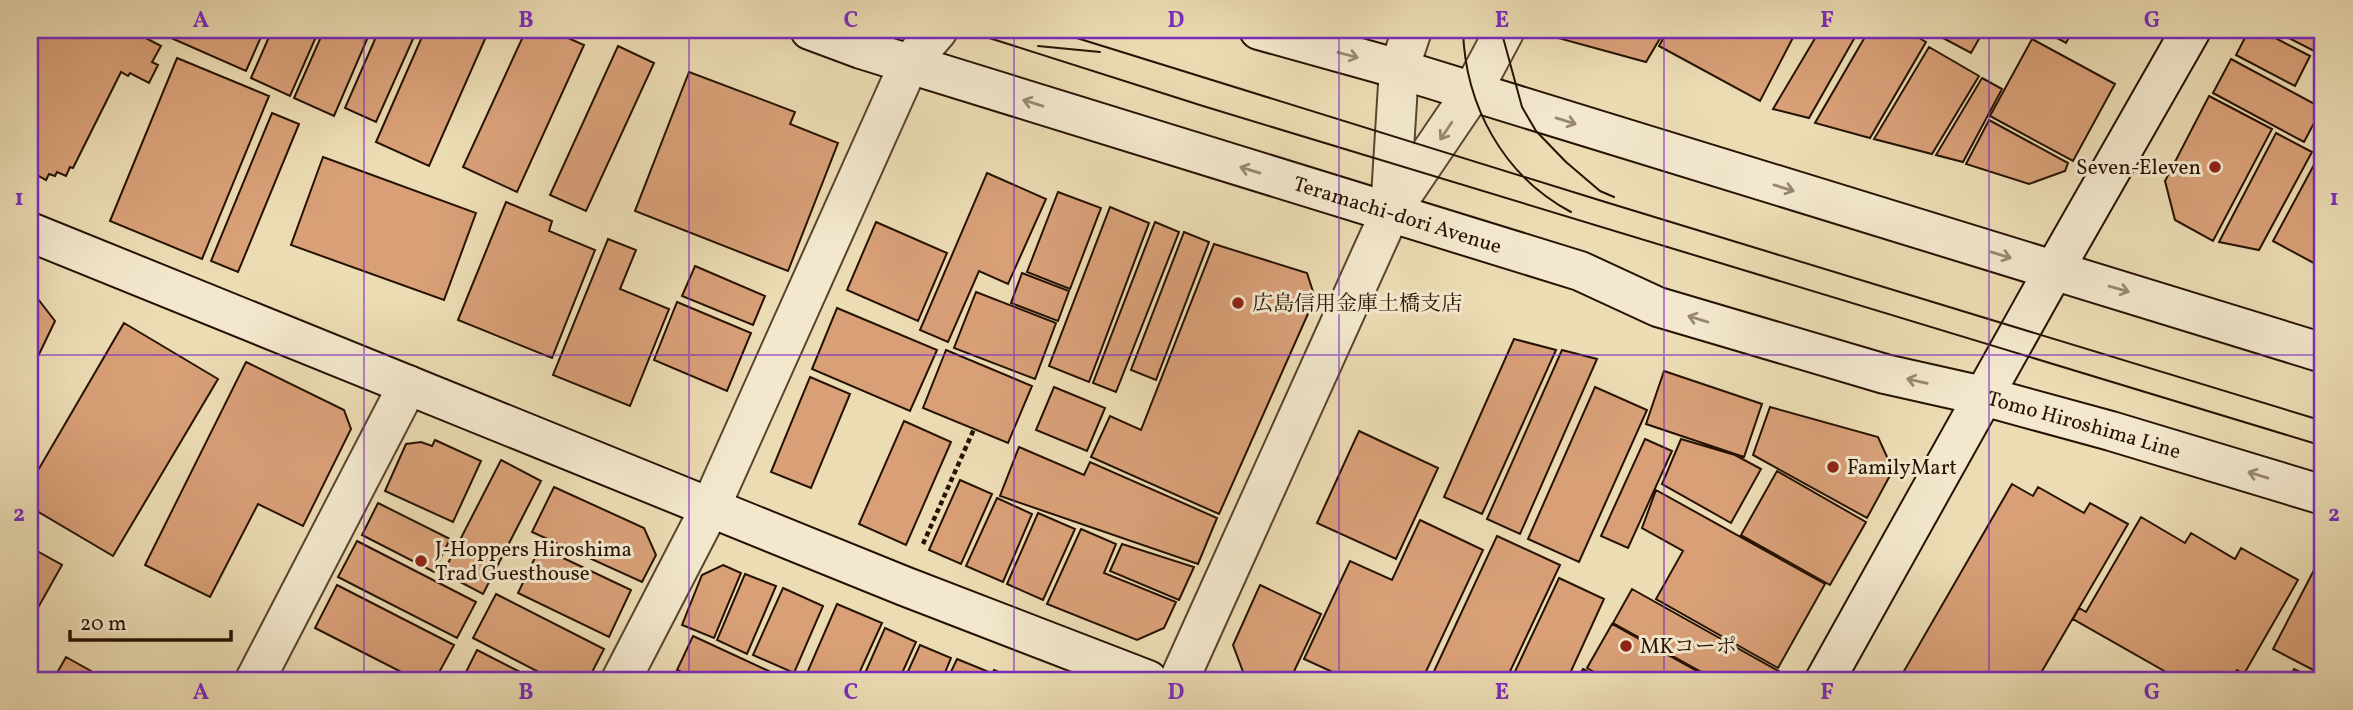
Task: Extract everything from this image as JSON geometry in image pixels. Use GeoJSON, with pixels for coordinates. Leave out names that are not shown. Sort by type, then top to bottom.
{"type":"FeatureCollection","features":[{"type":"Feature","properties":{"kind":"street","name":"Teramachi-dori Avenue"},"geometry":{"type":"LineString","coordinates":[[810,30],[909,64],[1580,271],[1658,307],[1885,374],[1983,396]]}},
{"type":"Feature","properties":{"kind":"street"},"geometry":{"type":"LineString","coordinates":[[621,680],[710,508],[909,64],[938,30]]}},
{"type":"Feature","properties":{"kind":"street"},"geometry":{"type":"LineString","coordinates":[[1259,30],[1399,69],[2323,353]]}},
{"type":"Feature","properties":{"kind":"street"},"geometry":{"type":"LineString","coordinates":[[1390,213],[1399,69],[1412,30]]}},
{"type":"Feature","properties":{"kind":"street"},"geometry":{"type":"LineString","coordinates":[[1179,680],[1390,213],[1472,92],[1505,30]]}},
{"type":"Feature","properties":{"kind":"street","name":"Tomo Hiroshima Line"},"geometry":{"type":"LineString","coordinates":[[2191,30],[1983,396],[2111,431],[2323,495]]}},
{"type":"Feature","properties":{"kind":"street"},"geometry":{"type":"LineString","coordinates":[[30,232],[904,586],[1148,680]]}},
{"type":"Feature","properties":{"kind":"street"},"geometry":{"type":"LineString","coordinates":[[254,680],[408,385]]}},
{"type":"Feature","properties":{"kind":"street"},"geometry":{"type":"LineString","coordinates":[[1825,680],[1983,396]]}},
{"type":"Feature","properties":{"kind":"path"},"geometry":{"type":"LineString","coordinates":[[904,586],[974,429]]}},
{"type":"Feature","properties":{"kind":"building"},"geometry":{"type":"Polygon","coordinates":[[[30,30],[143,30],[140,35],[161,46],[152,62],[158,65],[149,83],[130,73],[128,76],[121,72],[73,168],[70,167],[66,176],[57,172],[55,176],[49,174],[46,180],[30,171],[30,30]]]}},
{"type":"Feature","properties":{"kind":"building"},"geometry":{"type":"Polygon","coordinates":[[[153,30],[264,30],[246,71],[153,30]]]}},
{"type":"Feature","properties":{"kind":"building"},"geometry":{"type":"Polygon","coordinates":[[[272,30],[319,30],[290,96],[251,78],[272,30]]]}},
{"type":"Feature","properties":{"kind":"building"},"geometry":{"type":"Polygon","coordinates":[[[324,30],[371,30],[334,116],[294,98],[324,30]]]}},
{"type":"Feature","properties":{"kind":"building"},"geometry":{"type":"Polygon","coordinates":[[[379,30],[417,30],[376,122],[345,108],[379,30]]]}},
{"type":"Feature","properties":{"kind":"building"},"geometry":{"type":"Polygon","coordinates":[[[425,30],[489,30],[429,166],[376,142],[425,30]]]}},
{"type":"Feature","properties":{"kind":"building"},"geometry":{"type":"Polygon","coordinates":[[[526,30],[550,30],[584,45],[517,192],[463,167],[526,30]]]}},
{"type":"Feature","properties":{"kind":"building"},"geometry":{"type":"Polygon","coordinates":[[[1554,30],[1665,30],[1646,62],[1558,38],[1554,30]]]}},
{"type":"Feature","properties":{"kind":"building"},"geometry":{"type":"Polygon","coordinates":[[[1668,30],[1797,30],[1760,101],[1659,46],[1668,30]]]}},
{"type":"Feature","properties":{"kind":"building"},"geometry":{"type":"Polygon","coordinates":[[[1820,30],[1859,30],[1809,118],[1773,109],[1820,30]]]}},
{"type":"Feature","properties":{"kind":"building"},"geometry":{"type":"Polygon","coordinates":[[[1869,30],[1905,30],[1926,42],[1870,138],[1815,123],[1869,30]]]}},
{"type":"Feature","properties":{"kind":"building"},"geometry":{"type":"Polygon","coordinates":[[[1928,30],[1984,30],[1971,53],[1928,30]]]}},
{"type":"Feature","properties":{"kind":"building"},"geometry":{"type":"Polygon","coordinates":[[[2042,30],[2073,30],[2066,43],[2042,30]]]}},
{"type":"Feature","properties":{"kind":"building"},"geometry":{"type":"Polygon","coordinates":[[[2249,30],[2260,30],[2310,56],[2295,86],[2236,55],[2249,30]]]}},
{"type":"Feature","properties":{"kind":"building"},"geometry":{"type":"Polygon","coordinates":[[[2273,30],[2323,30],[2323,38],[2316,52],[2273,30]]]}},
{"type":"Feature","properties":{"kind":"building"},"geometry":{"type":"Polygon","coordinates":[[[2032,39],[2115,84],[2073,161],[1990,116],[2032,39]]]}},
{"type":"Feature","properties":{"kind":"building"},"geometry":{"type":"Polygon","coordinates":[[[618,46],[654,63],[586,211],[550,195],[618,46]]]}},
{"type":"Feature","properties":{"kind":"building"},"geometry":{"type":"Polygon","coordinates":[[[1929,47],[1979,76],[1932,154],[1874,139],[1929,47]]]}},
{"type":"Feature","properties":{"kind":"building"},"geometry":{"type":"Polygon","coordinates":[[[177,58],[269,96],[202,259],[110,221],[177,58]]]}},
{"type":"Feature","properties":{"kind":"building"},"geometry":{"type":"Polygon","coordinates":[[[2231,59],[2322,108],[2304,142],[2213,93],[2231,59]]]}},
{"type":"Feature","properties":{"kind":"building"},"geometry":{"type":"Polygon","coordinates":[[[689,72],[795,112],[790,124],[838,143],[788,271],[635,211],[689,72]]]}},
{"type":"Feature","properties":{"kind":"building"},"geometry":{"type":"Polygon","coordinates":[[[1982,78],[2002,89],[1963,162],[1936,155],[1982,78]]]}},
{"type":"Feature","properties":{"kind":"building"},"geometry":{"type":"Polygon","coordinates":[[[2209,96],[2272,129],[2213,241],[2175,220],[2165,181],[2209,96]]]}},
{"type":"Feature","properties":{"kind":"building"},"geometry":{"type":"Polygon","coordinates":[[[272,113],[299,124],[238,272],[211,261],[272,113]]]}},
{"type":"Feature","properties":{"kind":"building"},"geometry":{"type":"Polygon","coordinates":[[[1989,120],[2068,163],[2065,171],[2029,184],[1966,164],[1989,120]]]}},
{"type":"Feature","properties":{"kind":"building"},"geometry":{"type":"Polygon","coordinates":[[[2276,133],[2312,152],[2259,250],[2219,242],[2276,133]]]}},
{"type":"Feature","properties":{"kind":"building"},"geometry":{"type":"Polygon","coordinates":[[[323,157],[476,213],[444,300],[291,245],[323,157]]]}},
{"type":"Feature","properties":{"kind":"building"},"geometry":{"type":"Polygon","coordinates":[[[2315,163],[2323,168],[2323,268],[2273,241],[2315,163]]]}},
{"type":"Feature","properties":{"kind":"building"},"geometry":{"type":"Polygon","coordinates":[[[987,173],[1046,199],[1008,284],[979,271],[948,342],[920,330],[987,173]]]}},
{"type":"Feature","properties":{"kind":"building"},"geometry":{"type":"Polygon","coordinates":[[[1058,192],[1101,208],[1070,289],[1027,272],[1058,192]]]}},
{"type":"Feature","properties":{"kind":"building"},"geometry":{"type":"Polygon","coordinates":[[[506,202],[552,221],[549,231],[595,250],[552,358],[458,320],[506,202]]]}},
{"type":"Feature","properties":{"kind":"building"},"geometry":{"type":"Polygon","coordinates":[[[1110,207],[1149,223],[1089,382],[1049,366],[1110,207]]]}},
{"type":"Feature","properties":{"kind":"building"},"geometry":{"type":"Polygon","coordinates":[[[876,222],[947,253],[918,321],[847,290],[876,222]]]}},
{"type":"Feature","properties":{"kind":"building"},"geometry":{"type":"Polygon","coordinates":[[[1155,222],[1179,232],[1116,392],[1093,383],[1155,222]]]}},
{"type":"Feature","properties":{"kind":"building"},"geometry":{"type":"Polygon","coordinates":[[[1184,232],[1209,242],[1156,380],[1131,370],[1184,232]]]}},
{"type":"Feature","properties":{"kind":"building"},"geometry":{"type":"Polygon","coordinates":[[[608,239],[636,250],[620,289],[669,309],[630,406],[553,375],[608,239]]]}},
{"type":"Feature","properties":{"kind":"building"},"geometry":{"type":"Polygon","coordinates":[[[1214,244],[1307,273],[1315,298],[1219,514],[1091,457],[1110,416],[1141,430],[1214,244]]]}},
{"type":"Feature","properties":{"kind":"building"},"geometry":{"type":"Polygon","coordinates":[[[695,266],[765,296],[753,325],[682,296],[695,266]]]}},
{"type":"Feature","properties":{"kind":"building"},"geometry":{"type":"Polygon","coordinates":[[[1022,273],[1069,291],[1058,321],[1011,303],[1022,273]]]}},
{"type":"Feature","properties":{"kind":"building"},"geometry":{"type":"Polygon","coordinates":[[[976,292],[1056,323],[1035,379],[954,348],[976,292]]]}},
{"type":"Feature","properties":{"kind":"building"},"geometry":{"type":"Polygon","coordinates":[[[30,295],[38,299],[55,321],[30,373],[30,295]]]}},
{"type":"Feature","properties":{"kind":"building"},"geometry":{"type":"Polygon","coordinates":[[[677,302],[751,333],[727,391],[654,360],[677,302]]]}},
{"type":"Feature","properties":{"kind":"building"},"geometry":{"type":"Polygon","coordinates":[[[837,308],[937,350],[910,411],[812,369],[837,308]]]}},
{"type":"Feature","properties":{"kind":"building"},"geometry":{"type":"Polygon","coordinates":[[[124,323],[218,379],[113,556],[30,507],[30,484],[124,323]]]}},
{"type":"Feature","properties":{"kind":"building"},"geometry":{"type":"Polygon","coordinates":[[[1514,339],[1556,350],[1482,514],[1444,497],[1514,339]]]}},
{"type":"Feature","properties":{"kind":"building"},"geometry":{"type":"Polygon","coordinates":[[[946,350],[1032,386],[1008,443],[923,408],[946,350]]]}},
{"type":"Feature","properties":{"kind":"building"},"geometry":{"type":"Polygon","coordinates":[[[1562,350],[1597,359],[1520,534],[1487,519],[1562,350]]]}},
{"type":"Feature","properties":{"kind":"building"},"geometry":{"type":"Polygon","coordinates":[[[246,362],[344,410],[351,429],[303,526],[258,504],[210,597],[145,565],[246,362]]]}},
{"type":"Feature","properties":{"kind":"building"},"geometry":{"type":"Polygon","coordinates":[[[1664,371],[1762,404],[1744,457],[1646,424],[1664,371]]]}},
{"type":"Feature","properties":{"kind":"building"},"geometry":{"type":"Polygon","coordinates":[[[810,377],[850,394],[811,488],[771,472],[810,377]]]}},
{"type":"Feature","properties":{"kind":"building"},"geometry":{"type":"Polygon","coordinates":[[[1054,387],[1105,408],[1087,451],[1036,430],[1054,387]]]}},
{"type":"Feature","properties":{"kind":"building"},"geometry":{"type":"Polygon","coordinates":[[[1595,387],[1647,410],[1579,562],[1528,539],[1595,387]]]}},
{"type":"Feature","properties":{"kind":"building"},"geometry":{"type":"Polygon","coordinates":[[[1770,407],[1878,437],[1893,470],[1867,518],[1753,455],[1770,407]]]}},
{"type":"Feature","properties":{"kind":"building"},"geometry":{"type":"Polygon","coordinates":[[[904,421],[951,442],[906,545],[859,524],[904,421]]]}},
{"type":"Feature","properties":{"kind":"building"},"geometry":{"type":"Polygon","coordinates":[[[1359,431],[1438,468],[1396,559],[1317,523],[1359,431]]]}},
{"type":"Feature","properties":{"kind":"building"},"geometry":{"type":"Polygon","coordinates":[[[1645,439],[1672,451],[1628,548],[1601,536],[1645,439]]]}},
{"type":"Feature","properties":{"kind":"building"},"geometry":{"type":"Polygon","coordinates":[[[1681,439],[1735,455],[1761,469],[1731,523],[1662,484],[1681,439]]]}},
{"type":"Feature","properties":{"kind":"building"},"geometry":{"type":"Polygon","coordinates":[[[435,440],[481,461],[453,522],[385,491],[406,444],[421,442],[432,446],[435,440]]]}},
{"type":"Feature","properties":{"kind":"building"},"geometry":{"type":"Polygon","coordinates":[[[1019,447],[1084,475],[1090,462],[1217,518],[1198,564],[1000,496],[1019,447]]]}},
{"type":"Feature","properties":{"kind":"building"},"geometry":{"type":"Polygon","coordinates":[[[501,460],[541,481],[483,594],[443,573],[501,460]]]}},
{"type":"Feature","properties":{"kind":"building"},"geometry":{"type":"Polygon","coordinates":[[[1777,471],[1866,522],[1830,585],[1741,535],[1777,471]]]}},
{"type":"Feature","properties":{"kind":"building"},"geometry":{"type":"Polygon","coordinates":[[[960,480],[992,494],[961,564],[929,550],[960,480]]]}},
{"type":"Feature","properties":{"kind":"building"},"geometry":{"type":"Polygon","coordinates":[[[2012,484],[2033,496],[2038,487],[2084,513],[2090,503],[2128,524],[2038,678],[2042,680],[1920,680],[1904,671],[2012,484]]]}},
{"type":"Feature","properties":{"kind":"building"},"geometry":{"type":"Polygon","coordinates":[[[554,487],[644,528],[656,555],[642,582],[532,532],[554,487]]]}},
{"type":"Feature","properties":{"kind":"building"},"geometry":{"type":"Polygon","coordinates":[[[1656,490],[1825,584],[1778,668],[1656,599],[1683,551],[1642,528],[1656,490]]]}},
{"type":"Feature","properties":{"kind":"building"},"geometry":{"type":"Polygon","coordinates":[[[997,498],[1032,514],[1003,582],[966,566],[997,498]]]}},
{"type":"Feature","properties":{"kind":"building"},"geometry":{"type":"Polygon","coordinates":[[[378,503],[450,539],[434,572],[362,535],[378,503]]]}},
{"type":"Feature","properties":{"kind":"building"},"geometry":{"type":"Polygon","coordinates":[[[1038,513],[1075,529],[1043,600],[1007,584],[1038,513]]]}},
{"type":"Feature","properties":{"kind":"building"},"geometry":{"type":"Polygon","coordinates":[[[2141,517],[2185,543],[2191,533],[2235,559],[2241,548],[2298,580],[2244,674],[2237,670],[2231,680],[2170,680],[2173,676],[2073,619],[2079,608],[2086,612],[2141,517]]]}},
{"type":"Feature","properties":{"kind":"building"},"geometry":{"type":"Polygon","coordinates":[[[1420,520],[1483,550],[1422,680],[1350,680],[1304,659],[1350,561],[1392,580],[1420,520]]]}},
{"type":"Feature","properties":{"kind":"building"},"geometry":{"type":"Polygon","coordinates":[[[1081,529],[1116,544],[1104,573],[1176,602],[1164,628],[1137,640],[1047,604],[1081,529]]]}},
{"type":"Feature","properties":{"kind":"building"},"geometry":{"type":"Polygon","coordinates":[[[1497,536],[1560,565],[1506,680],[1430,680],[1497,536]]]}},
{"type":"Feature","properties":{"kind":"building"},"geometry":{"type":"Polygon","coordinates":[[[357,541],[476,602],[457,638],[338,577],[357,541]]]}},
{"type":"Feature","properties":{"kind":"building"},"geometry":{"type":"Polygon","coordinates":[[[1122,544],[1194,567],[1179,600],[1110,571],[1122,544]]]}},
{"type":"Feature","properties":{"kind":"building"},"geometry":{"type":"Polygon","coordinates":[[[30,547],[62,565],[30,622],[30,547]]]}},
{"type":"Feature","properties":{"kind":"building"},"geometry":{"type":"Polygon","coordinates":[[[540,547],[631,590],[609,637],[518,593],[540,547]]]}},
{"type":"Feature","properties":{"kind":"building"},"geometry":{"type":"Polygon","coordinates":[[[723,565],[741,573],[714,638],[682,625],[702,575],[723,565]]]}},
{"type":"Feature","properties":{"kind":"building"},"geometry":{"type":"Polygon","coordinates":[[[2314,570],[2323,574],[2323,675],[2273,649],[2314,570]]]}},
{"type":"Feature","properties":{"kind":"building"},"geometry":{"type":"Polygon","coordinates":[[[745,574],[776,586],[747,654],[717,640],[745,574]]]}},
{"type":"Feature","properties":{"kind":"building"},"geometry":{"type":"Polygon","coordinates":[[[1559,578],[1604,599],[1567,680],[1511,680],[1559,578]]]}},
{"type":"Feature","properties":{"kind":"building"},"geometry":{"type":"Polygon","coordinates":[[[337,585],[454,645],[435,680],[417,680],[315,628],[337,585]]]}},
{"type":"Feature","properties":{"kind":"building"},"geometry":{"type":"Polygon","coordinates":[[[1260,585],[1321,614],[1290,680],[1251,680],[1245,677],[1233,645],[1260,585]]]}},
{"type":"Feature","properties":{"kind":"building"},"geometry":{"type":"Polygon","coordinates":[[[783,588],[823,606],[794,673],[753,655],[783,588]]]}},
{"type":"Feature","properties":{"kind":"building"},"geometry":{"type":"Polygon","coordinates":[[[1632,589],[1782,673],[1778,680],[1716,680],[1613,623],[1632,589]]]}},
{"type":"Feature","properties":{"kind":"building"},"geometry":{"type":"Polygon","coordinates":[[[496,594],[604,649],[588,680],[554,680],[473,638],[496,594]]]}},
{"type":"Feature","properties":{"kind":"building"},"geometry":{"type":"Polygon","coordinates":[[[837,604],[882,623],[856,680],[804,680],[837,604]]]}},
{"type":"Feature","properties":{"kind":"building","name":"MKコーポ"},"geometry":{"type":"Polygon","coordinates":[[[1612,624],[1713,680],[1608,680],[1587,668],[1612,624]]]}},
{"type":"Feature","properties":{"kind":"building"},"geometry":{"type":"Polygon","coordinates":[[[885,628],[916,642],[899,680],[862,680],[885,628]]]}},
{"type":"Feature","properties":{"kind":"building"},"geometry":{"type":"Polygon","coordinates":[[[693,636],[788,680],[699,680],[677,670],[693,636]]]}},
{"type":"Feature","properties":{"kind":"building"},"geometry":{"type":"Polygon","coordinates":[[[920,645],[951,658],[942,680],[904,680],[920,645]]]}},
{"type":"Feature","properties":{"kind":"building"},"geometry":{"type":"Polygon","coordinates":[[[477,650],[536,680],[462,680],[477,650]]]}},
{"type":"Feature","properties":{"kind":"building"},"geometry":{"type":"Polygon","coordinates":[[[66,657],[107,680],[53,680],[66,657]]]}},
{"type":"Feature","properties":{"kind":"building"},"geometry":{"type":"Polygon","coordinates":[[[957,659],[989,672],[985,680],[947,680],[957,659]]]}},
{"type":"Feature","properties":{"kind":"building"},"geometry":{"type":"Polygon","coordinates":[[[1583,669],[1603,680],[1576,680],[1583,669]]]}},
{"type":"Feature","properties":{"kind":"building"},"geometry":{"type":"Polygon","coordinates":[[[2294,669],[2316,680],[2289,680],[2294,669]]]}},
{"type":"Feature","properties":{"kind":"building"},"geometry":{"type":"Polygon","coordinates":[[[994,670],[1017,680],[990,680],[994,670]]]}},
{"type":"Feature","properties":{"kind":"tram line"},"geometry":{"type":"LineString","coordinates":[[964,30],[1203,106],[2323,446]]}},
{"type":"Feature","properties":{"kind":"tram line"},"geometry":{"type":"LineString","coordinates":[[1051,30],[2323,421]]}},
{"type":"Feature","properties":{"kind":"tram line"},"geometry":{"type":"LineString","coordinates":[[1463,30],[1471,85],[1492,136],[1526,179],[1571,212]]}},
{"type":"Feature","properties":{"kind":"tram line"},"geometry":{"type":"LineString","coordinates":[[1501,30],[1522,107],[1536,131],[1600,191],[1614,197]]}},
{"type":"Feature","properties":{"kind":"tram line"},"geometry":{"type":"LineString","coordinates":[[1038,46],[1100,52]]}},
{"type":"Feature","properties":{"kind":"place","name":"Seven-Eleven"},"geometry":{"type":"Point","coordinates":[2215,167]}},
{"type":"Feature","properties":{"kind":"place","name":"広島信用金庫土橋支店"},"geometry":{"type":"Point","coordinates":[1238,303]}},
{"type":"Feature","properties":{"kind":"place","name":"FamilyMart"},"geometry":{"type":"Point","coordinates":[1833,467]}},
{"type":"Feature","properties":{"kind":"place","name":"J-Hoppers Hiroshima Trad Guesthouse"},"geometry":{"type":"Point","coordinates":[421,561]}},
{"type":"Feature","properties":{"kind":"place","name":"MKコーポ"},"geometry":{"type":"Point","coordinates":[1626,646]}}]}
